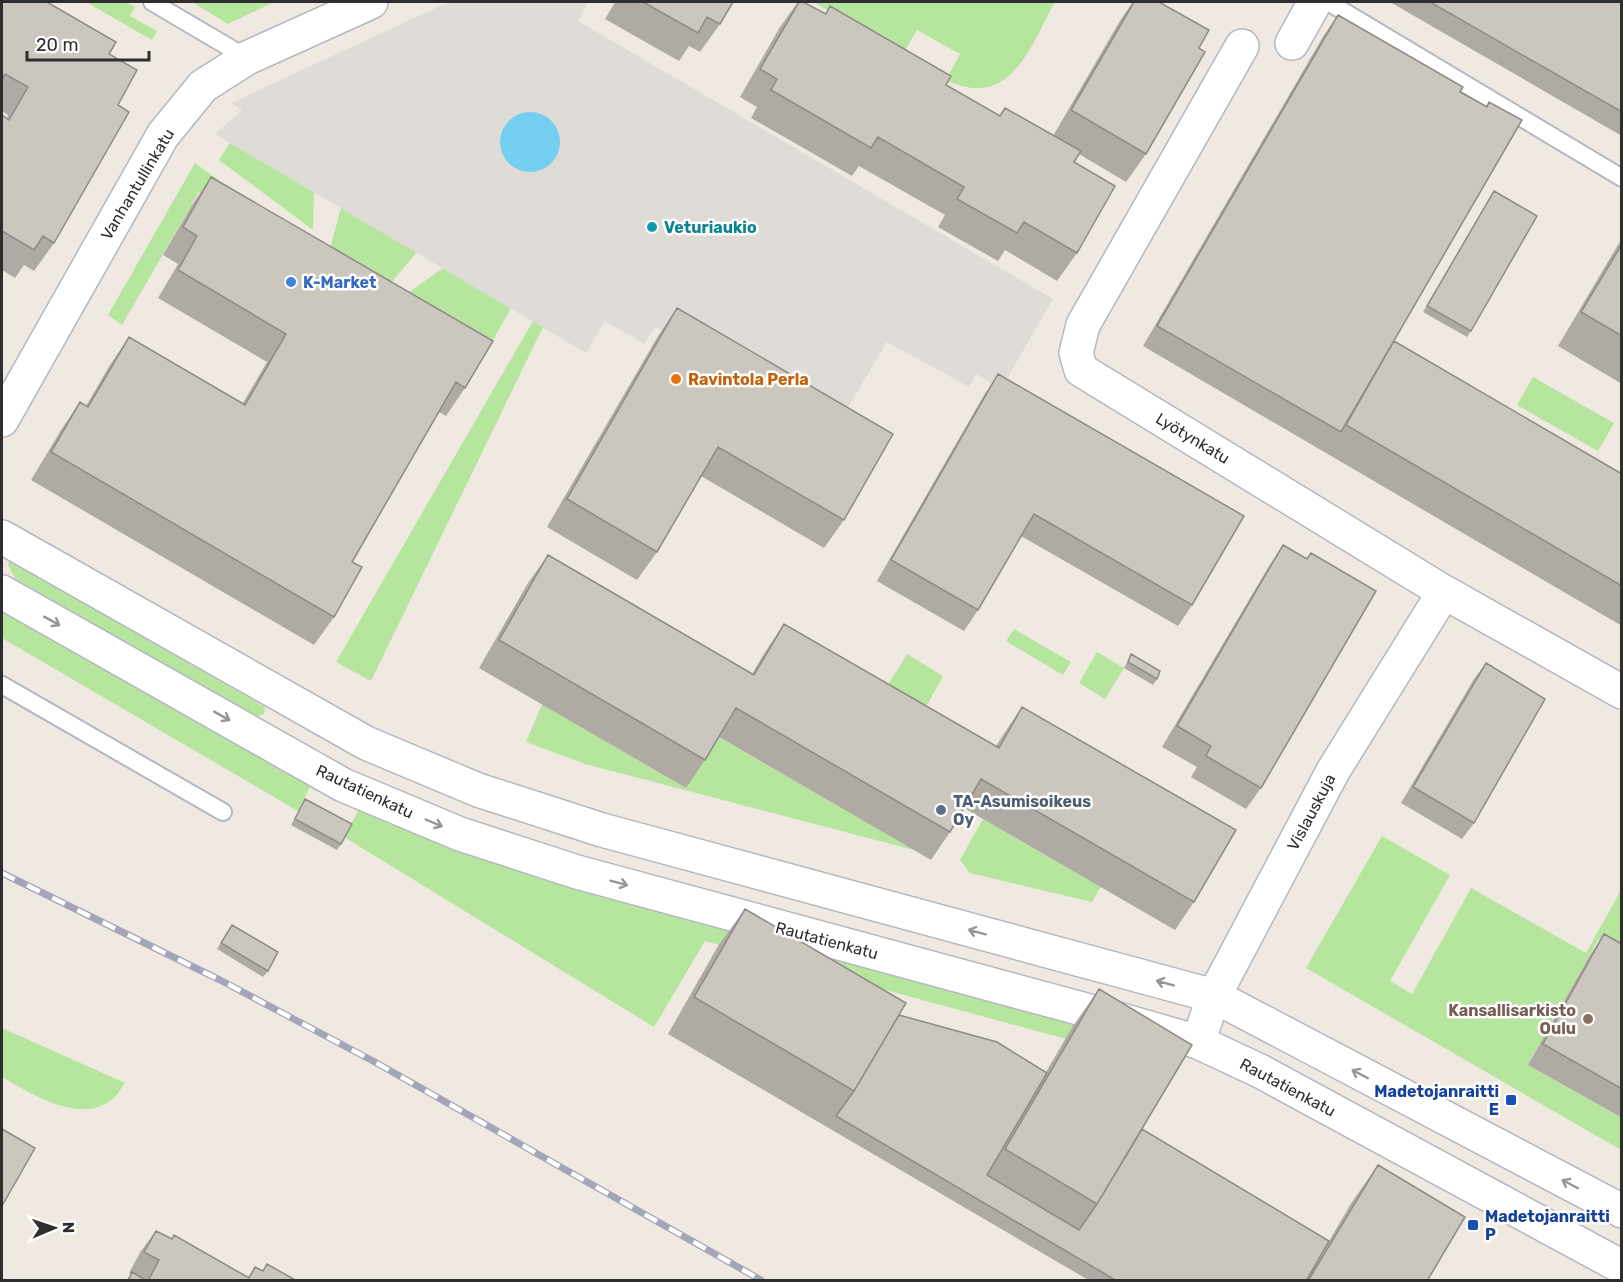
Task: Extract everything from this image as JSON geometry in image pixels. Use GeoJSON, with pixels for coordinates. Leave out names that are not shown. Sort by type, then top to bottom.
{"type":"FeatureCollection","features":[{"type":"Feature","properties":{"kind":"main road","name":"Vanhantullinkatu"},"geometry":{"type":"LineString","coordinates":[[2,420],[162,135],[203,86],[247,58],[371,2]]}},
{"type":"Feature","properties":{"kind":"main road"},"geometry":{"type":"LineString","coordinates":[[1292,43],[1315,2]]}},
{"type":"Feature","properties":{"kind":"main road","name":"Lyötynkatu"},"geometry":{"type":"LineString","coordinates":[[1242,46],[1083,325],[1076,353],[1081,369],[1444,592],[1622,692]]}},
{"type":"Feature","properties":{"kind":"main road"},"geometry":{"type":"LineString","coordinates":[[2,537],[366,743],[478,790],[602,830],[1214,996],[1622,1211]]}},
{"type":"Feature","properties":{"kind":"main road","name":"Rautatienkatu"},"geometry":{"type":"LineString","coordinates":[[2,592],[343,784],[460,834],[577,872],[1198,1042],[1268,1075],[1622,1267]]}},
{"type":"Feature","properties":{"kind":"main road","name":"Vislauskuja"},"geometry":{"type":"LineString","coordinates":[[1198,1042],[1214,996],[1333,771],[1444,592]]}},
{"type":"Feature","properties":{"kind":"lane"},"geometry":{"type":"LineString","coordinates":[[152,2],[247,58]]}},
{"type":"Feature","properties":{"kind":"lane"},"geometry":{"type":"LineString","coordinates":[[1328,2],[1622,178]]}},
{"type":"Feature","properties":{"kind":"lane"},"geometry":{"type":"LineString","coordinates":[[2,685],[223,812]]}},
{"type":"Feature","properties":{"kind":"green space"},"geometry":{"type":"Polygon","coordinates":[[[86,2],[126,2],[135,7],[130,16],[157,31],[152,40],[86,2]]]}},
{"type":"Feature","properties":{"kind":"green space"},"geometry":{"type":"Polygon","coordinates":[[[192,2],[274,2],[228,24],[192,2]]]}},
{"type":"Feature","properties":{"kind":"green space"},"geometry":{"type":"Polygon","coordinates":[[[813,2],[1055,2],[1037,38],[1016,70],[1002,81],[987,87],[968,87],[946,80],[960,54],[917,30],[904,52],[813,2]]]}},
{"type":"Feature","properties":{"kind":"green space"},"geometry":{"type":"Polygon","coordinates":[[[230,143],[314,192],[313,230],[219,160],[230,143]]]}},
{"type":"Feature","properties":{"kind":"green space"},"geometry":{"type":"Polygon","coordinates":[[[195,163],[236,193],[228,208],[199,192],[122,325],[108,315],[195,163]]]}},
{"type":"Feature","properties":{"kind":"green space"},"geometry":{"type":"Polygon","coordinates":[[[341,208],[417,252],[390,284],[330,249],[341,208]]]}},
{"type":"Feature","properties":{"kind":"green space"},"geometry":{"type":"Polygon","coordinates":[[[443,268],[511,308],[492,342],[408,293],[443,268]]]}},
{"type":"Feature","properties":{"kind":"green space"},"geometry":{"type":"Polygon","coordinates":[[[533,321],[543,327],[371,681],[336,662],[533,321]]]}},
{"type":"Feature","properties":{"kind":"green space"},"geometry":{"type":"Polygon","coordinates":[[[1533,377],[1614,423],[1598,451],[1517,405],[1533,377]]]}},
{"type":"Feature","properties":{"kind":"green space"},"geometry":{"type":"Polygon","coordinates":[[[9,562],[265,707],[264,714],[254,717],[15,578],[8,565],[9,562]]]}},
{"type":"Feature","properties":{"kind":"green space"},"geometry":{"type":"Polygon","coordinates":[[[2,606],[311,785],[298,811],[2,638],[2,606]]]}},
{"type":"Feature","properties":{"kind":"green space"},"geometry":{"type":"Polygon","coordinates":[[[1014,629],[1071,662],[1063,675],[1006,641],[1014,629]]]}},
{"type":"Feature","properties":{"kind":"green space"},"geometry":{"type":"Polygon","coordinates":[[[1097,652],[1124,668],[1105,699],[1079,683],[1097,652]]]}},
{"type":"Feature","properties":{"kind":"green space"},"geometry":{"type":"Polygon","coordinates":[[[907,654],[943,676],[926,707],[888,685],[907,654]]]}},
{"type":"Feature","properties":{"kind":"green space"},"geometry":{"type":"Polygon","coordinates":[[[542,704],[686,788],[717,736],[914,850],[585,764],[526,742],[542,704]]]}},
{"type":"Feature","properties":{"kind":"green space"},"geometry":{"type":"Polygon","coordinates":[[[359,809],[456,849],[578,890],[1085,1026],[1081,1043],[705,941],[654,1027],[344,837],[359,809]]]}},
{"type":"Feature","properties":{"kind":"green space"},"geometry":{"type":"Polygon","coordinates":[[[983,819],[1101,887],[1092,902],[970,873],[960,860],[983,819]]]}},
{"type":"Feature","properties":{"kind":"green space"},"geometry":{"type":"Polygon","coordinates":[[[1382,836],[1450,875],[1390,981],[1412,994],[1471,888],[1586,953],[1621,890],[1621,952],[1598,940],[1528,1065],[1621,1118],[1621,1150],[1306,968],[1382,836]]]}},
{"type":"Feature","properties":{"kind":"green space"},"geometry":{"type":"Polygon","coordinates":[[[2,1028],[125,1083],[112,1099],[97,1107],[69,1108],[40,1098],[2,1077],[2,1028]]]}},
{"type":"Feature","properties":{"kind":"shaded area","name":"Veturiaukio"},"geometry":{"type":"Polygon","coordinates":[[[449,2],[588,2],[578,21],[1053,299],[1001,389],[976,374],[969,387],[887,342],[834,431],[655,327],[644,344],[605,321],[586,353],[215,134],[242,110],[231,103],[449,2]]]}},
{"type":"Feature","properties":{"kind":"water"},"geometry":{"type":"Polygon","coordinates":[[[530,112],[551,121],[560,142],[551,163],[530,172],[509,163],[500,142],[509,121],[530,112]]]}},
{"type":"Feature","properties":{"kind":"building"},"geometry":{"type":"Polygon","coordinates":[[[2,2],[47,2],[116,42],[109,54],[137,70],[118,105],[129,112],[54,243],[43,236],[34,250],[2,231],[2,115],[9,120],[28,87],[5,74],[2,80],[2,2]]]}},
{"type":"Feature","properties":{"kind":"building"},"geometry":{"type":"Polygon","coordinates":[[[643,2],[733,2],[720,24],[707,17],[698,33],[643,2]]]}},
{"type":"Feature","properties":{"kind":"building"},"geometry":{"type":"Polygon","coordinates":[[[799,2],[826,14],[830,6],[951,76],[946,85],[1000,116],[1005,108],[1081,151],[1074,162],[1115,186],[1077,253],[1024,222],[1017,233],[957,199],[964,187],[878,137],[871,148],[771,90],[777,79],[760,69],[799,2]]]}},
{"type":"Feature","properties":{"kind":"building"},"geometry":{"type":"Polygon","coordinates":[[[1134,2],[1159,2],[1209,30],[1199,48],[1205,52],[1146,154],[1071,110],[1134,2]]]}},
{"type":"Feature","properties":{"kind":"building"},"geometry":{"type":"Polygon","coordinates":[[[1430,2],[1622,2],[1622,112],[1430,2]]]}},
{"type":"Feature","properties":{"kind":"building"},"geometry":{"type":"Polygon","coordinates":[[[1338,15],[1463,87],[1460,92],[1487,107],[1489,102],[1522,120],[1341,432],[1157,326],[1338,15]]]}},
{"type":"Feature","properties":{"kind":"building"},"geometry":{"type":"Polygon","coordinates":[[[211,177],[493,341],[465,388],[456,382],[352,562],[362,567],[334,617],[51,452],[80,402],[88,407],[129,337],[245,405],[286,334],[178,270],[197,236],[183,227],[211,177]]]}},
{"type":"Feature","properties":{"kind":"building"},"geometry":{"type":"Polygon","coordinates":[[[1494,191],[1537,216],[1471,331],[1427,306],[1494,191]]]}},
{"type":"Feature","properties":{"kind":"building"},"geometry":{"type":"Polygon","coordinates":[[[1622,244],[1622,336],[1581,312],[1622,244]]]}},
{"type":"Feature","properties":{"kind":"building"},"geometry":{"type":"Polygon","coordinates":[[[677,308],[893,434],[844,520],[718,447],[657,552],[567,499],[677,308]]]}},
{"type":"Feature","properties":{"kind":"building"},"geometry":{"type":"Polygon","coordinates":[[[1394,341],[1622,474],[1622,586],[1346,425],[1394,341]]]}},
{"type":"Feature","properties":{"kind":"building"},"geometry":{"type":"Polygon","coordinates":[[[998,374],[1244,516],[1192,605],[1034,514],[978,610],[891,560],[998,374]]]}},
{"type":"Feature","properties":{"kind":"building"},"geometry":{"type":"Polygon","coordinates":[[[1283,545],[1307,559],[1311,553],[1376,591],[1261,788],[1206,756],[1211,746],[1177,726],[1283,545]]]}},
{"type":"Feature","properties":{"kind":"building"},"geometry":{"type":"Polygon","coordinates":[[[548,555],[754,675],[784,624],[999,748],[1022,707],[1236,830],[1194,902],[981,779],[950,832],[736,708],[705,760],[499,640],[548,555]]]}},
{"type":"Feature","properties":{"kind":"building"},"geometry":{"type":"Polygon","coordinates":[[[1131,654],[1160,671],[1157,679],[1128,662],[1131,654]]]}},
{"type":"Feature","properties":{"kind":"building"},"geometry":{"type":"Polygon","coordinates":[[[1486,663],[1545,699],[1474,823],[1413,787],[1486,663]]]}},
{"type":"Feature","properties":{"kind":"building"},"geometry":{"type":"Polygon","coordinates":[[[305,799],[352,824],[341,844],[295,819],[305,799]]]}},
{"type":"Feature","properties":{"kind":"building"},"geometry":{"type":"Polygon","coordinates":[[[745,909],[906,1003],[854,1091],[694,997],[745,909]]]}},
{"type":"Feature","properties":{"kind":"building"},"geometry":{"type":"Polygon","coordinates":[[[232,925],[278,952],[268,971],[221,943],[232,925]]]}},
{"type":"Feature","properties":{"kind":"building","name":"Kansallisarkisto Oulu"},"geometry":{"type":"Polygon","coordinates":[[[1604,934],[1622,944],[1622,1089],[1543,1044],[1604,934]]]}},
{"type":"Feature","properties":{"kind":"building"},"geometry":{"type":"Polygon","coordinates":[[[1099,989],[1192,1045],[1097,1204],[1005,1149],[1099,989]]]}},
{"type":"Feature","properties":{"kind":"building"},"geometry":{"type":"Polygon","coordinates":[[[899,1015],[997,1042],[1047,1073],[987,1175],[1079,1230],[1142,1129],[1329,1241],[1306,1281],[1117,1281],[836,1116],[854,1091],[899,1015]]]}},
{"type":"Feature","properties":{"kind":"building"},"geometry":{"type":"Polygon","coordinates":[[[2,1129],[35,1148],[2,1206],[2,1129]]]}},
{"type":"Feature","properties":{"kind":"building"},"geometry":{"type":"Polygon","coordinates":[[[1378,1165],[1465,1217],[1427,1281],[1308,1281],[1378,1165]]]}},
{"type":"Feature","properties":{"kind":"building"},"geometry":{"type":"Polygon","coordinates":[[[156,1231],[172,1239],[174,1235],[249,1278],[255,1267],[263,1271],[267,1264],[297,1281],[148,1281],[159,1260],[144,1252],[156,1231]]]}},
{"type":"Feature","properties":{"kind":"building"},"geometry":{"type":"Polygon","coordinates":[[[132,1272],[147,1281],[128,1281],[132,1272]]]}},
{"type":"Feature","properties":{"kind":"railway"},"geometry":{"type":"LineString","coordinates":[[2,873],[220,980],[373,1061],[761,1280]]}},
{"type":"Feature","properties":{"kind":"place","name":"Veturiaukio"},"geometry":{"type":"Point","coordinates":[652,227]}},
{"type":"Feature","properties":{"kind":"place","name":"K-Market"},"geometry":{"type":"Point","coordinates":[291,282]}},
{"type":"Feature","properties":{"kind":"place","name":"Ravintola Perla"},"geometry":{"type":"Point","coordinates":[676,379]}},
{"type":"Feature","properties":{"kind":"place","name":"TA-Asumisoikeus Oy"},"geometry":{"type":"Point","coordinates":[941,810]}},
{"type":"Feature","properties":{"kind":"place","name":"Kansallisarkisto Oulu"},"geometry":{"type":"Point","coordinates":[1588,1019]}},
{"type":"Feature","properties":{"kind":"place","name":"Madetojanraitti E"},"geometry":{"type":"Point","coordinates":[1511,1100]}},
{"type":"Feature","properties":{"kind":"place","name":"Madetojanraitti P"},"geometry":{"type":"Point","coordinates":[1473,1225]}}]}
